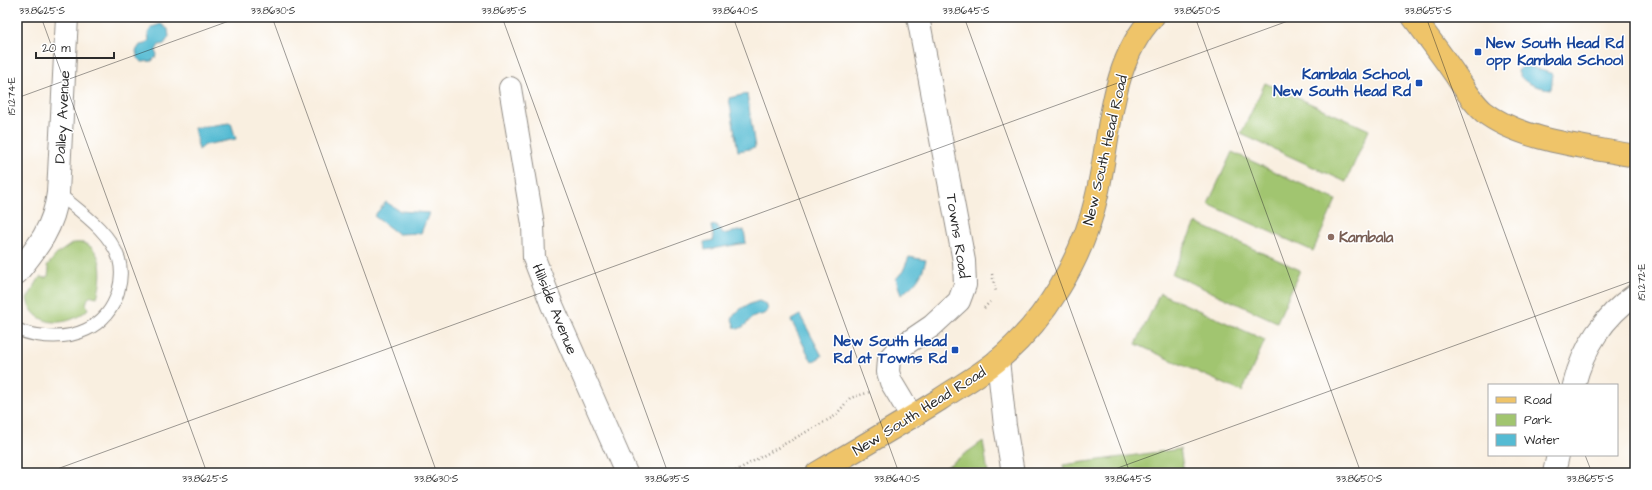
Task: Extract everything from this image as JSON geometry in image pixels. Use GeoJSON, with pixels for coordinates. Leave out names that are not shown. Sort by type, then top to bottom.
{"type":"FeatureCollection","features":[{"type":"Feature","properties":{"kind":"main road","name":"New South Head Road"},"geometry":{"type":"LineString","coordinates":[[817,473],[912,418],[983,371],[998,360],[1026,332],[1045,309],[1063,283],[1082,247],[1096,200],[1114,103],[1123,68],[1136,40],[1153,17]]}},
{"type":"Feature","properties":{"kind":"main road"},"geometry":{"type":"LineString","coordinates":[[1413,17],[1483,111],[1499,121],[1531,134],[1553,140],[1635,156]]}},
{"type":"Feature","properties":{"kind":"street","name":"Dalley Avenue"},"geometry":{"type":"LineString","coordinates":[[17,273],[46,233],[55,212],[58,193],[67,17]]}},
{"type":"Feature","properties":{"kind":"street","name":"Towns Road"},"geometry":{"type":"LineString","coordinates":[[912,418],[891,382],[888,372],[889,359],[893,353],[932,326],[946,314],[959,301],[965,286],[964,261],[918,17]]}},
{"type":"Feature","properties":{"kind":"street","name":"Hillside Avenue"},"geometry":{"type":"LineString","coordinates":[[510,88],[533,224],[534,258],[552,305],[626,473]]}},
{"type":"Feature","properties":{"kind":"street"},"geometry":{"type":"LineString","coordinates":[[1574,384],[1577,371],[1596,332],[1620,306],[1635,295]]}},
{"type":"Feature","properties":{"kind":"street"},"geometry":{"type":"LineString","coordinates":[[998,360],[1005,426],[1013,473]]}},
{"type":"Feature","properties":{"kind":"street"},"geometry":{"type":"LineString","coordinates":[[1554,473],[1558,456]]}},
{"type":"Feature","properties":{"kind":"lane"},"geometry":{"type":"LineString","coordinates":[[17,329],[49,337],[62,337],[80,333],[99,321],[111,307],[117,293],[121,271],[119,260],[114,249],[106,236],[58,193]]}},
{"type":"Feature","properties":{"kind":"path"},"geometry":{"type":"LineString","coordinates":[[992,274],[996,292]]}},
{"type":"Feature","properties":{"kind":"path"},"geometry":{"type":"LineString","coordinates":[[732,473],[835,416],[850,398],[864,395],[891,382]]}},
{"type":"Feature","properties":{"kind":"green space"},"geometry":{"type":"Polygon","coordinates":[[[1265,83],[1369,130],[1346,182],[1241,134],[1265,83]]]}},
{"type":"Feature","properties":{"kind":"green space"},"geometry":{"type":"Polygon","coordinates":[[[1232,152],[1336,200],[1313,251],[1208,204],[1232,152]]]}},
{"type":"Feature","properties":{"kind":"green space"},"geometry":{"type":"Polygon","coordinates":[[[1196,223],[1300,270],[1277,322],[1172,274],[1196,223]]]}},
{"type":"Feature","properties":{"kind":"green space"},"geometry":{"type":"Polygon","coordinates":[[[73,243],[86,244],[92,248],[99,260],[101,276],[97,297],[92,296],[88,298],[86,304],[88,309],[72,319],[63,322],[45,320],[37,316],[31,309],[27,299],[40,277],[45,278],[48,276],[49,270],[47,266],[57,254],[73,243]]]}},
{"type":"Feature","properties":{"kind":"green space"},"geometry":{"type":"Polygon","coordinates":[[[1160,293],[1265,340],[1242,392],[1136,344],[1160,293]]]}},
{"type":"Feature","properties":{"kind":"green space"},"geometry":{"type":"Polygon","coordinates":[[[983,441],[988,473],[938,473],[983,441]]]}},
{"type":"Feature","properties":{"kind":"green space"},"geometry":{"type":"Polygon","coordinates":[[[1180,449],[1184,473],[1064,473],[1063,465],[1180,449]]]}},
{"type":"Feature","properties":{"kind":"water"},"geometry":{"type":"Polygon","coordinates":[[[161,24],[168,29],[169,37],[164,44],[159,45],[156,50],[157,56],[152,61],[142,62],[138,59],[136,51],[140,45],[146,44],[149,40],[148,33],[152,27],[161,24]]]}},
{"type":"Feature","properties":{"kind":"water"},"geometry":{"type":"Polygon","coordinates":[[[1525,66],[1553,74],[1551,89],[1532,85],[1523,80],[1518,72],[1519,69],[1525,66]]]}},
{"type":"Feature","properties":{"kind":"water"},"geometry":{"type":"Polygon","coordinates":[[[747,94],[755,148],[738,151],[729,98],[747,94]]]}},
{"type":"Feature","properties":{"kind":"water"},"geometry":{"type":"Polygon","coordinates":[[[231,123],[236,139],[205,145],[199,150],[194,128],[231,123]]]}},
{"type":"Feature","properties":{"kind":"water"},"geometry":{"type":"Polygon","coordinates":[[[386,202],[400,211],[429,213],[421,233],[398,234],[374,216],[386,202]]]}},
{"type":"Feature","properties":{"kind":"water"},"geometry":{"type":"Polygon","coordinates":[[[717,225],[718,229],[721,229],[722,234],[744,230],[746,243],[705,250],[704,242],[714,240],[711,226],[717,225]]]}},
{"type":"Feature","properties":{"kind":"water"},"geometry":{"type":"Polygon","coordinates":[[[909,257],[926,260],[917,280],[901,295],[896,279],[903,271],[909,257]]]}},
{"type":"Feature","properties":{"kind":"water"},"geometry":{"type":"Polygon","coordinates":[[[759,301],[766,304],[768,309],[767,311],[764,314],[752,318],[741,328],[735,328],[732,319],[736,312],[747,305],[759,301]]]}},
{"type":"Feature","properties":{"kind":"water"},"geometry":{"type":"Polygon","coordinates":[[[800,315],[822,356],[812,362],[791,320],[800,315]]]}},
{"type":"Feature","properties":{"kind":"place","name":"New South Head Rd opp Kambala School"},"geometry":{"type":"Point","coordinates":[1478,52]}},
{"type":"Feature","properties":{"kind":"place","name":"Kambala School, New South Head Rd"},"geometry":{"type":"Point","coordinates":[1419,83]}},
{"type":"Feature","properties":{"kind":"place","name":"Kambala"},"geometry":{"type":"Point","coordinates":[1331,237]}},
{"type":"Feature","properties":{"kind":"place","name":"New South Head Rd at Towns Rd"},"geometry":{"type":"Point","coordinates":[955,350]}}]}
